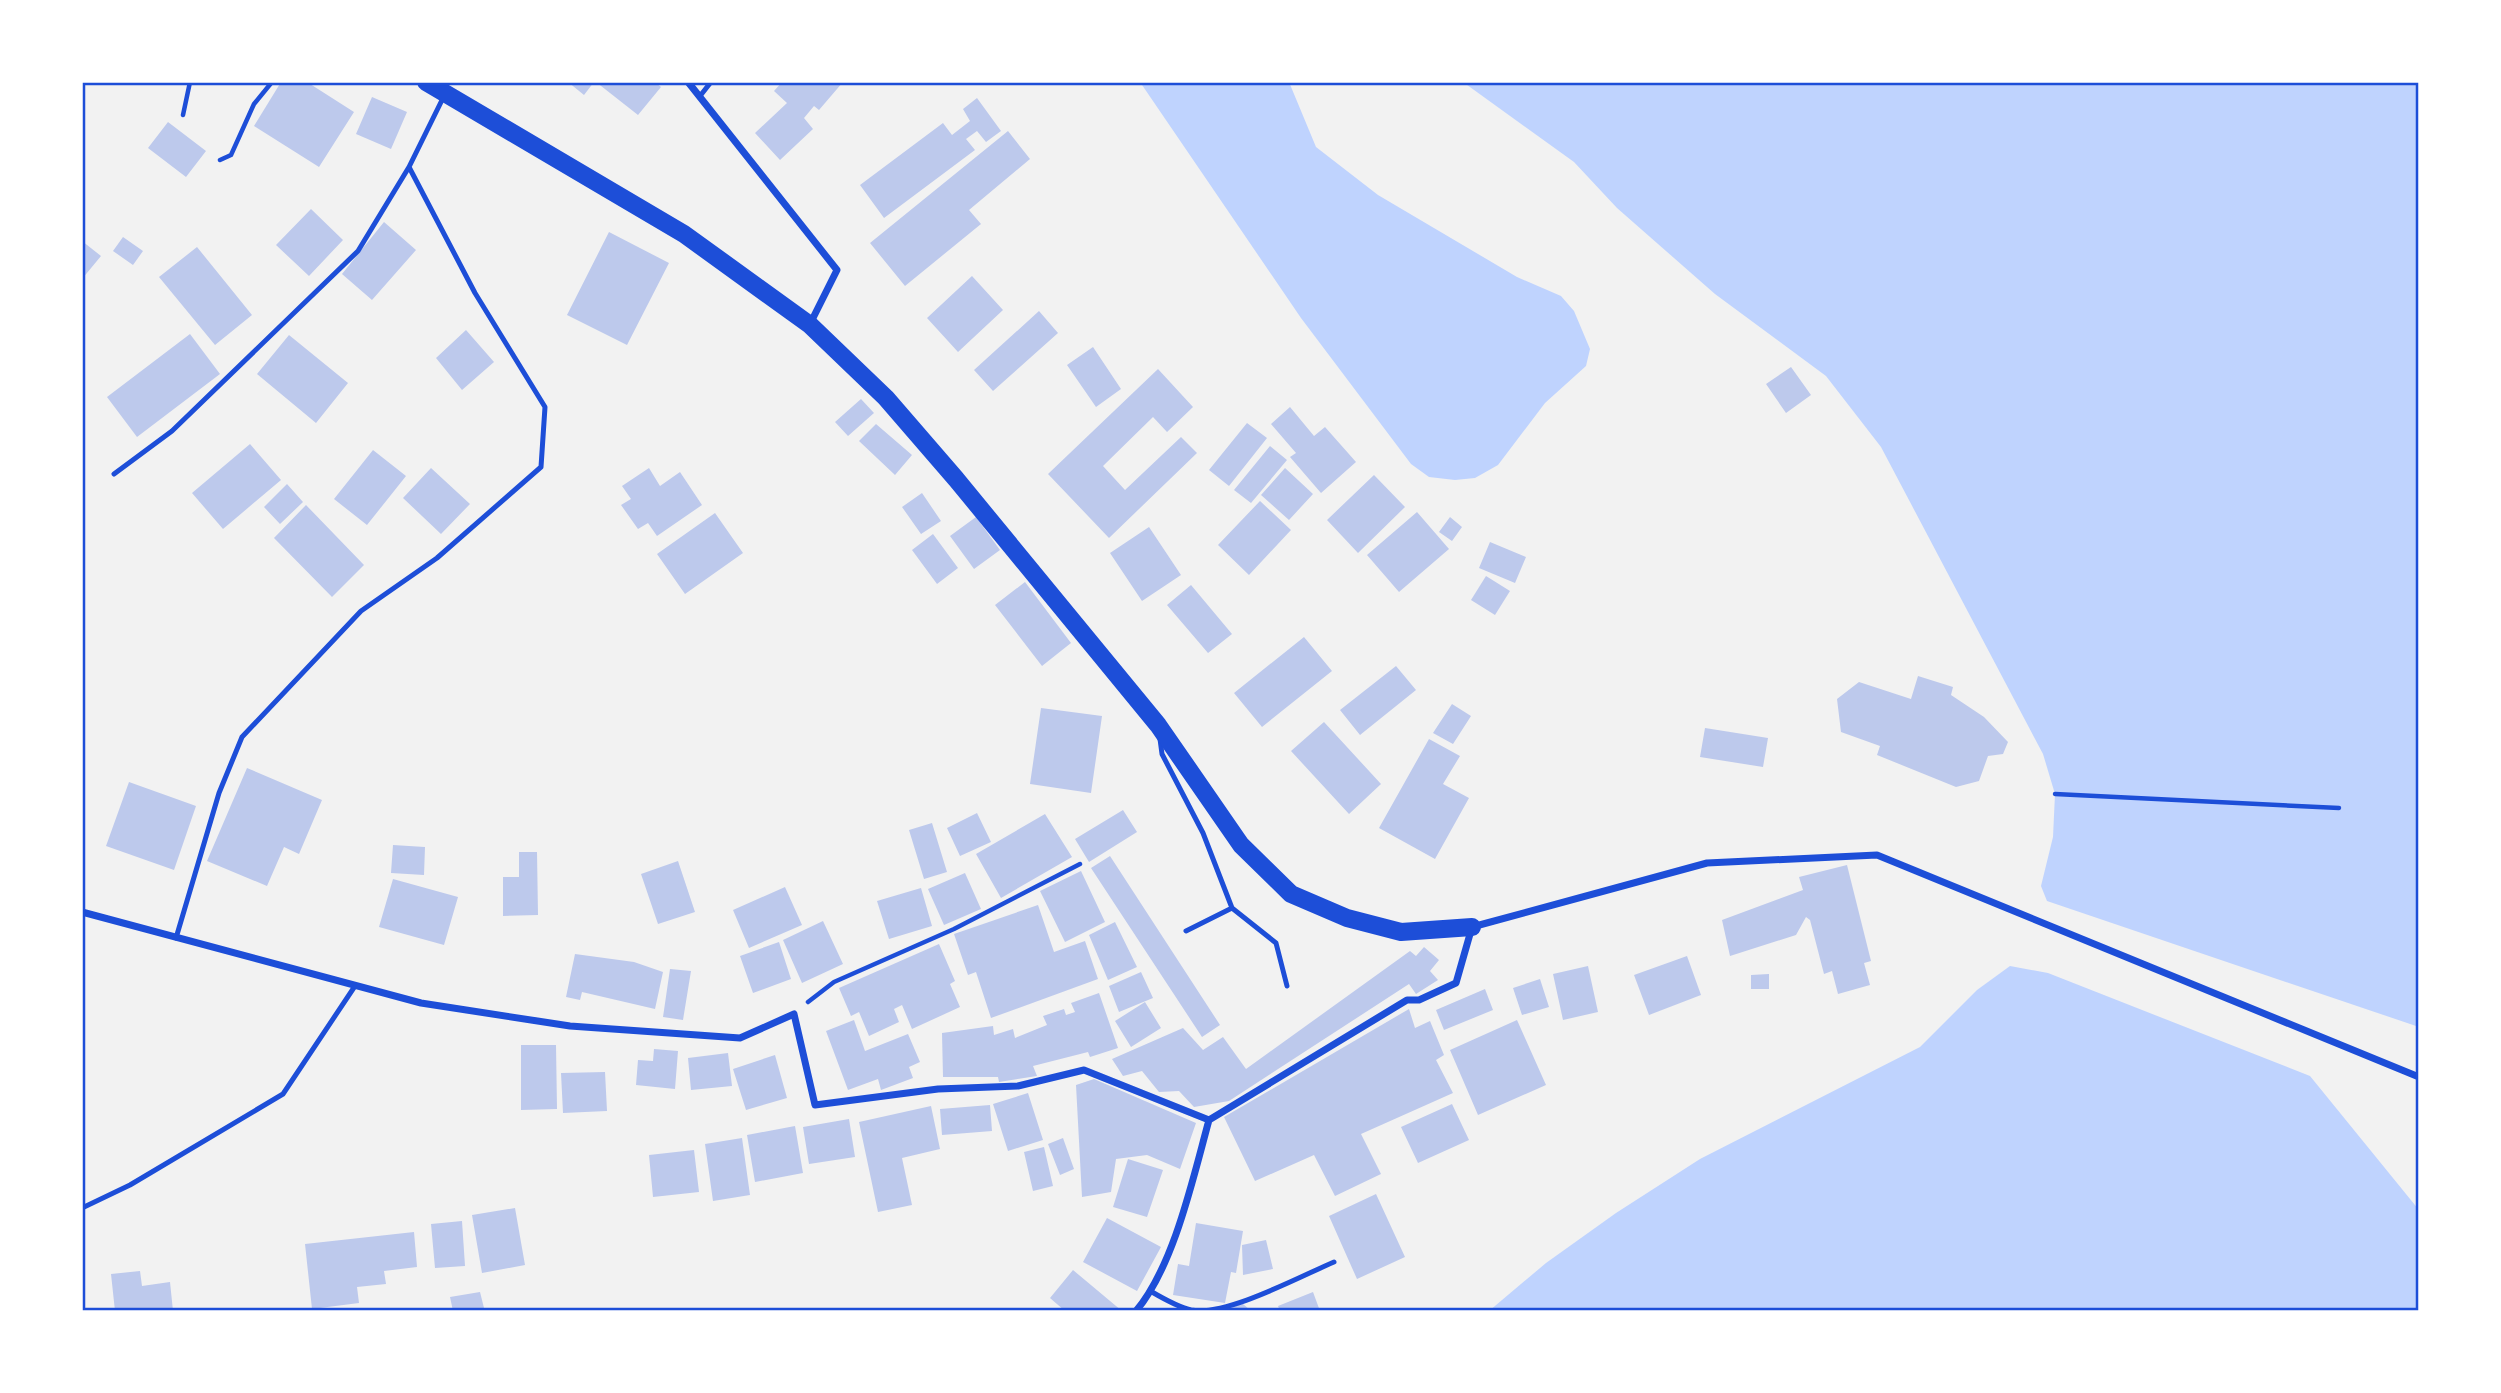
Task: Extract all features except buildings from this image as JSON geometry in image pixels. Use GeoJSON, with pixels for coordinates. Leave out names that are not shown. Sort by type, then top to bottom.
{"type":"FeatureCollection","features":[{"type":"Feature","properties":{"kind":"main road"},"geometry":{"type":"LineString","coordinates":[[426,82],[684,234],[810,325],[895,408],[1158,725],[1241,845],[1291,894],[1347,919],[1401,932],[1472,927]]}},
{"type":"Feature","properties":{"kind":"street"},"geometry":{"type":"LineString","coordinates":[[688,82],[837,270],[810,325]]}},
{"type":"Feature","properties":{"kind":"street"},"geometry":{"type":"LineString","coordinates":[[1136,1311],[1152,1292],[1185,1205],[1209,1120],[1407,1000],[1419,1000],[1456,983],[1472,927],[1707,863],[1877,855],[2419,1077]]}},
{"type":"Feature","properties":{"kind":"street"},"geometry":{"type":"LineString","coordinates":[[82,912],[421,1003],[570,1026],[740,1038],[794,1014],[815,1105],[938,1089],[1018,1086],[1084,1070],[1209,1120]]}},
{"type":"Feature","properties":{"kind":"lane"},"geometry":{"type":"LineString","coordinates":[[700,96],[711,82]]}},
{"type":"Feature","properties":{"kind":"lane"},"geometry":{"type":"LineString","coordinates":[[114,474],[172,431],[358,251],[409,167],[445,93]]}},
{"type":"Feature","properties":{"kind":"lane"},"geometry":{"type":"LineString","coordinates":[[176,938],[219,793],[242,737],[361,611],[438,558],[541,467],[545,407],[475,293],[409,167]]}},
{"type":"Feature","properties":{"kind":"lane"},"geometry":{"type":"LineString","coordinates":[[1158,725],[1162,754],[1203,833],[1232,908],[1276,943],[1287,986]]}},
{"type":"Feature","properties":{"kind":"lane"},"geometry":{"type":"LineString","coordinates":[[1186,931],[1232,908]]}},
{"type":"Feature","properties":{"kind":"lane"},"geometry":{"type":"LineString","coordinates":[[82,1208],[130,1185],[283,1094],[355,986]]}},
{"type":"Feature","properties":{"kind":"lane"},"geometry":{"type":"LineString","coordinates":[[1152,1292],[1193,1310],[1217,1308],[1255,1296],[1334,1262]]}},
{"type":"Feature","properties":{"kind":"path"},"geometry":{"type":"LineString","coordinates":[[183,116],[190,82]]}},
{"type":"Feature","properties":{"kind":"path"},"geometry":{"type":"LineString","coordinates":[[220,160],[231,155],[254,103],[272,82]]}},
{"type":"Feature","properties":{"kind":"path"},"geometry":{"type":"LineString","coordinates":[[2055,794],[2339,808]]}},
{"type":"Feature","properties":{"kind":"path"},"geometry":{"type":"LineString","coordinates":[[794,1014],[834,982],[954,929],[1080,864]]}},
{"type":"Feature","properties":{"kind":"water"},"geometry":{"type":"Polygon","coordinates":[[[1140,82],[1289,82],[1316,147],[1378,195],[1517,277],[1561,296],[1574,311],[1590,349],[1586,366],[1545,403],[1498,465],[1475,478],[1455,480],[1429,477],[1411,464],[1301,318],[1140,82]]]}},
{"type":"Feature","properties":{"kind":"water"},"geometry":{"type":"Polygon","coordinates":[[[1463,82],[2419,82],[2419,1027],[2047,901],[2041,886],[2053,837],[2055,794],[2043,754],[1881,447],[1826,376],[1715,294],[1617,208],[1574,162],[1463,82]]]}},
{"type":"Feature","properties":{"kind":"water"},"geometry":{"type":"Polygon","coordinates":[[[2010,966],[2048,973],[2310,1076],[2419,1210],[2419,1311],[1489,1311],[1546,1263],[1616,1213],[1700,1159],[1920,1047],[1977,990],[2010,966]]]}}]}
